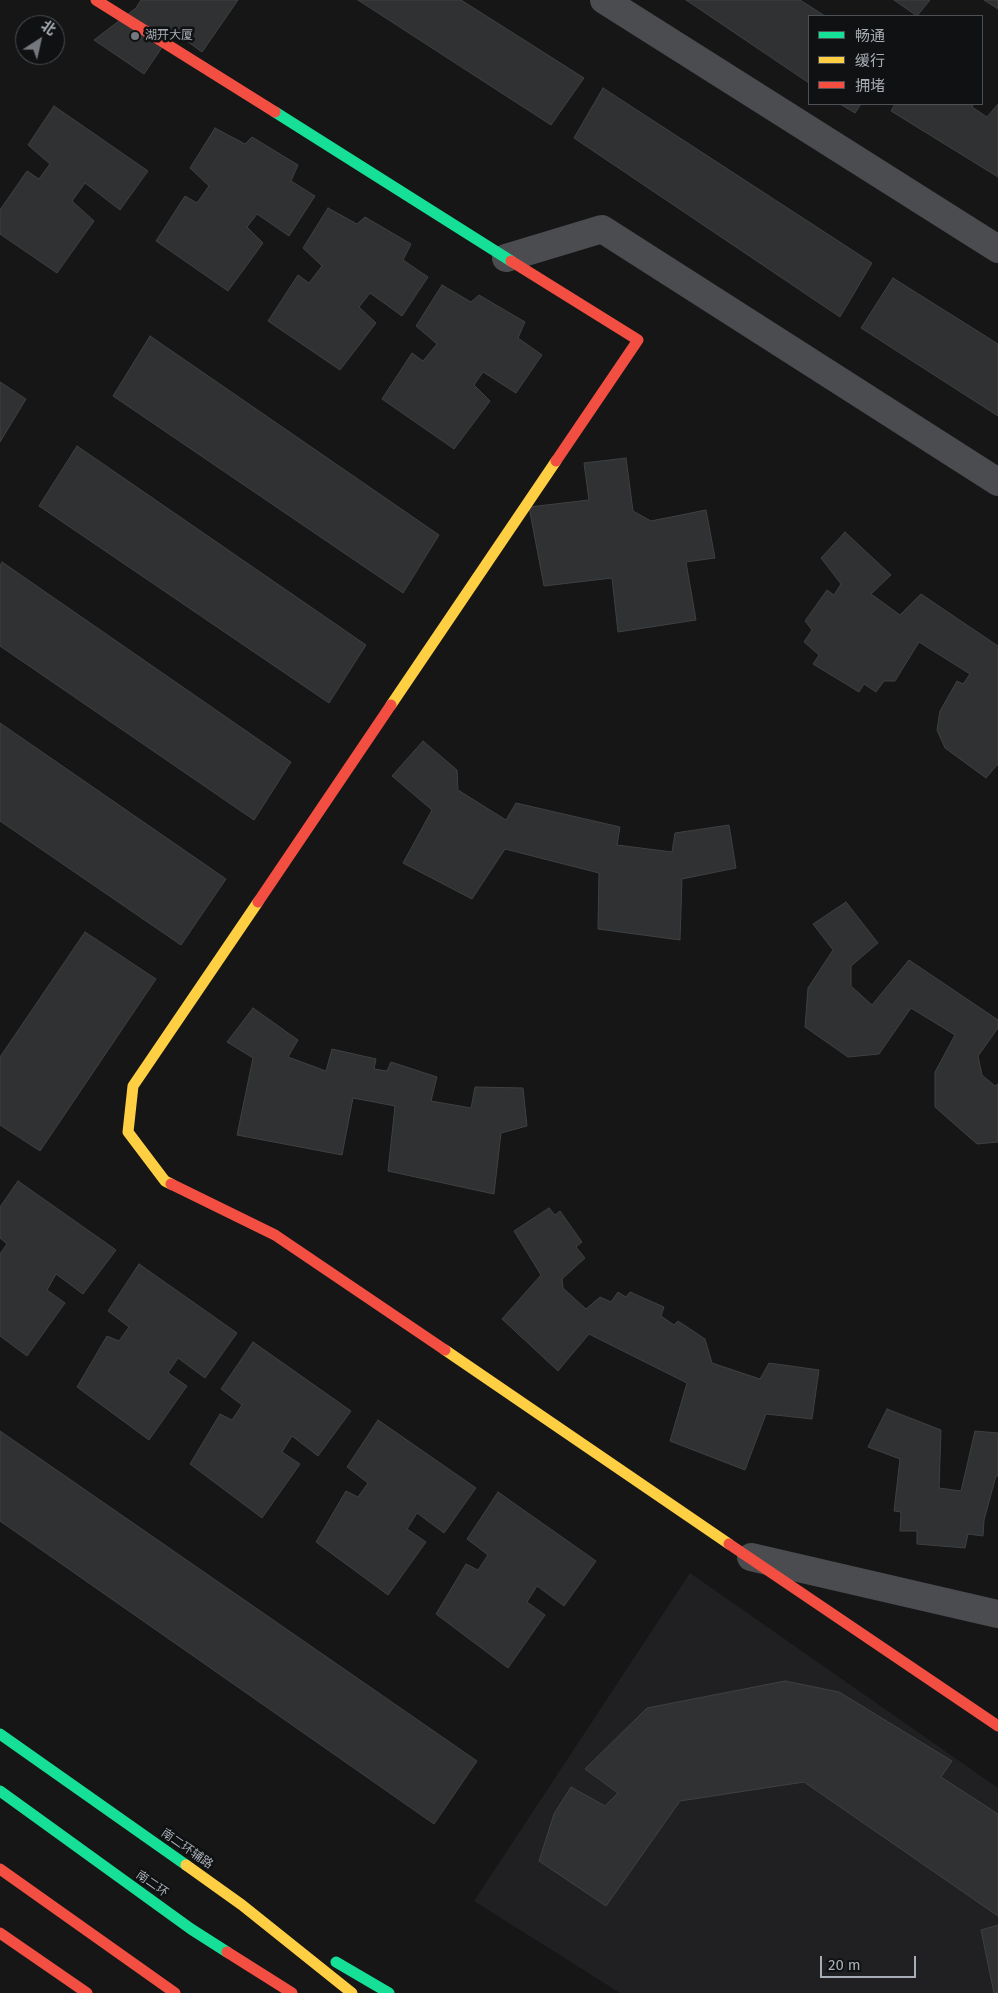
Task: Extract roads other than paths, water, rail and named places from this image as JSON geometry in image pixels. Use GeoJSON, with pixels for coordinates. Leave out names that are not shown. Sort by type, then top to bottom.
{"type":"FeatureCollection","features":[{"type":"Feature","properties":{"kind":"main road"},"geometry":{"type":"LineString","coordinates":[[96,0],[638,340],[133,1086],[128,1132],[165,1181],[275,1235],[998,1726]]}},
{"type":"Feature","properties":{"kind":"main road","name":"南二环辅路"},"geometry":{"type":"LineString","coordinates":[[0,1734],[242,1905],[352,1993]]}},
{"type":"Feature","properties":{"kind":"main road","name":"南二环"},"geometry":{"type":"LineString","coordinates":[[0,1791],[191,1929],[292,1993]]}},
{"type":"Feature","properties":{"kind":"main road"},"geometry":{"type":"LineString","coordinates":[[0,1870],[175,1993]]}},
{"type":"Feature","properties":{"kind":"main road"},"geometry":{"type":"LineString","coordinates":[[242,1905],[389,1993]]}},
{"type":"Feature","properties":{"kind":"main road"},"geometry":{"type":"LineString","coordinates":[[0,1933],[87,1993]]}},
{"type":"Feature","properties":{"kind":"street"},"geometry":{"type":"LineString","coordinates":[[604,0],[998,248]]}},
{"type":"Feature","properties":{"kind":"street"},"geometry":{"type":"LineString","coordinates":[[506,258],[602,229],[998,482]]}},
{"type":"Feature","properties":{"kind":"street"},"geometry":{"type":"LineString","coordinates":[[749,1557],[998,1614]]}},
{"type":"Feature","properties":{"kind":"place","name":"湖开大厦"},"geometry":{"type":"Point","coordinates":[135,36]}}]}
